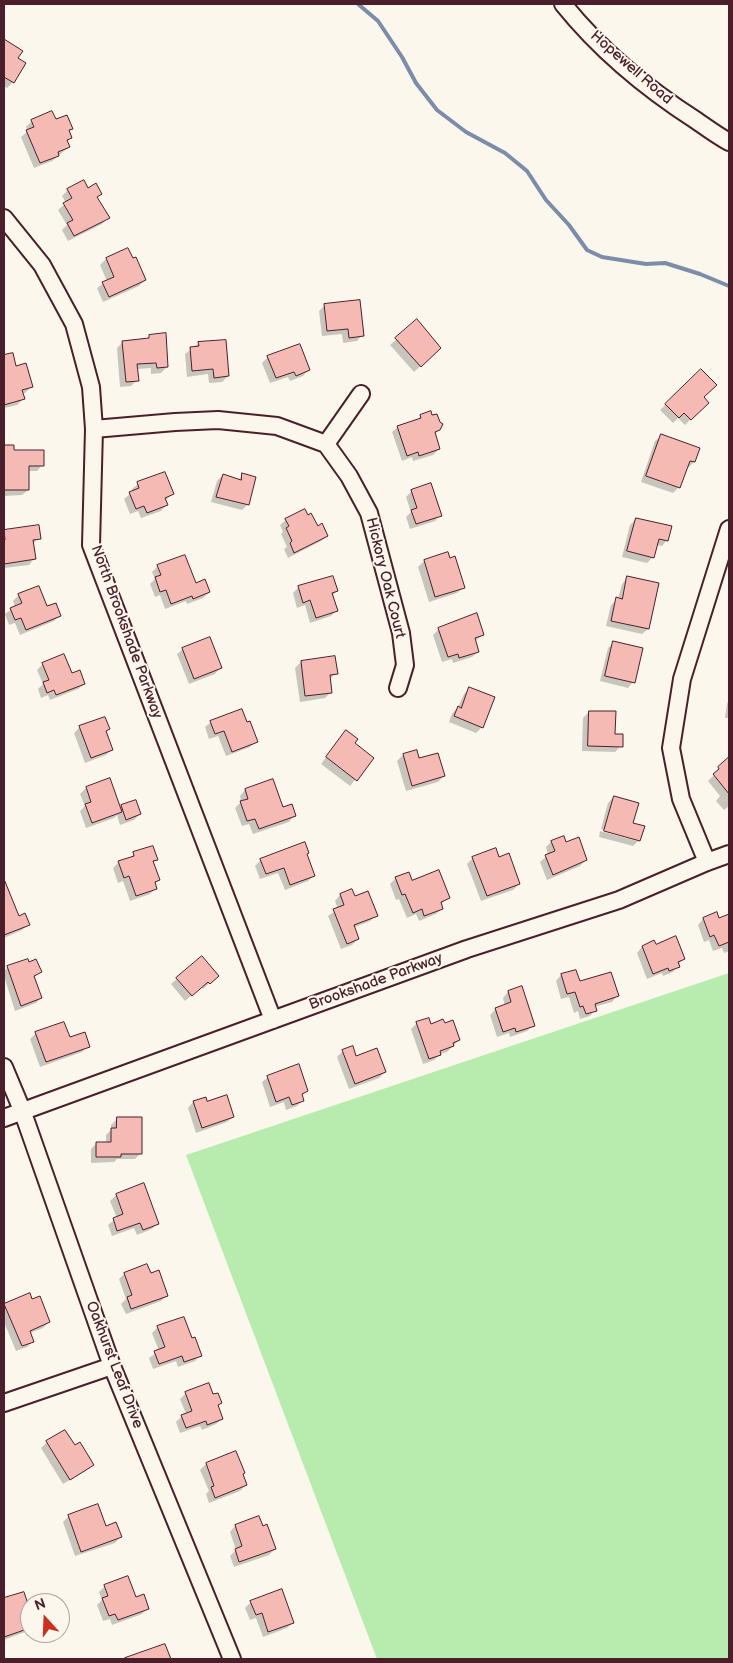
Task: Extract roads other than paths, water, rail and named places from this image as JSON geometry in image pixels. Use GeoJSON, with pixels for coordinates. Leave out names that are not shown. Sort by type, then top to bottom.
{"type":"FeatureCollection","features":[{"type":"Feature","properties":{"kind":"street","name":"Hopewell Road"},"geometry":{"type":"LineString","coordinates":[[563,4],[602,46],[638,79],[674,106],[729,142]]}},
{"type":"Feature","properties":{"kind":"street","name":"North Brookshade Parkway"},"geometry":{"type":"LineString","coordinates":[[4,218],[42,265],[74,324],[91,387],[94,429],[92,545],[273,1020]]}},
{"type":"Feature","properties":{"kind":"street"},"geometry":{"type":"LineString","coordinates":[[94,429],[218,420],[277,426],[326,444],[361,394]]}},
{"type":"Feature","properties":{"kind":"street","name":"Hickory Oak Court"},"geometry":{"type":"LineString","coordinates":[[326,444],[349,476],[369,512],[401,633],[405,665],[398,688]]}},
{"type":"Feature","properties":{"kind":"street"},"geometry":{"type":"LineString","coordinates":[[706,862],[681,799],[671,748],[682,679],[729,529]]}},
{"type":"Feature","properties":{"kind":"street","name":"Brookshade Parkway"},"geometry":{"type":"LineString","coordinates":[[4,1118],[467,949],[619,900],[729,854]]}},
{"type":"Feature","properties":{"kind":"street","name":"Oakhurst Leaf Drive"},"geometry":{"type":"LineString","coordinates":[[4,1067],[22,1110],[112,1366],[232,1659]]}},
{"type":"Feature","properties":{"kind":"street"},"geometry":{"type":"LineString","coordinates":[[4,1404],[112,1366]]}},
{"type":"Feature","properties":{"kind":"waterway"},"geometry":{"type":"LineString","coordinates":[[358,4],[378,21],[402,57],[416,83],[437,110],[466,132],[505,153],[527,171],[546,200],[569,225],[587,250],[602,257],[646,264],[665,263],[729,286]]}}]}
